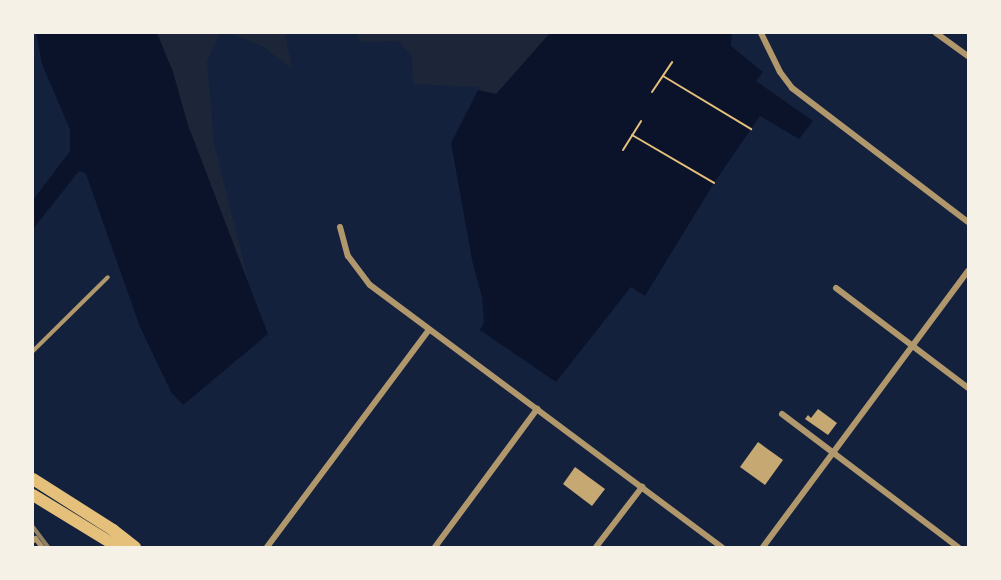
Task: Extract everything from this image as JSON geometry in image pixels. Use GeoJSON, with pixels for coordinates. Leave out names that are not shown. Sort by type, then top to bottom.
{"type":"FeatureCollection","features":[{"type":"Feature","properties":{"kind":"main road"},"geometry":{"type":"LineString","coordinates":[[33,479],[135,547]]}},
{"type":"Feature","properties":{"kind":"main road"},"geometry":{"type":"LineString","coordinates":[[33,495],[118,547]]}},
{"type":"Feature","properties":{"kind":"street"},"geometry":{"type":"LineString","coordinates":[[761,33],[780,72],[792,88],[968,222]]}},
{"type":"Feature","properties":{"kind":"street"},"geometry":{"type":"LineString","coordinates":[[936,33],[968,56]]}},
{"type":"Feature","properties":{"kind":"street"},"geometry":{"type":"LineString","coordinates":[[340,227],[348,256],[360,275],[429,330],[722,547]]}},
{"type":"Feature","properties":{"kind":"street"},"geometry":{"type":"LineString","coordinates":[[763,547],[968,271]]}},
{"type":"Feature","properties":{"kind":"street"},"geometry":{"type":"LineString","coordinates":[[836,288],[968,388]]}},
{"type":"Feature","properties":{"kind":"street"},"geometry":{"type":"LineString","coordinates":[[267,547],[429,330]]}},
{"type":"Feature","properties":{"kind":"street"},"geometry":{"type":"LineString","coordinates":[[435,547],[537,409]]}},
{"type":"Feature","properties":{"kind":"street"},"geometry":{"type":"LineString","coordinates":[[782,414],[958,547]]}},
{"type":"Feature","properties":{"kind":"street"},"geometry":{"type":"LineString","coordinates":[[596,547],[642,487]]}},
{"type":"Feature","properties":{"kind":"street"},"geometry":{"type":"LineString","coordinates":[[33,540],[35,538],[42,547]]}},
{"type":"Feature","properties":{"kind":"lane"},"geometry":{"type":"LineString","coordinates":[[33,351],[108,277]]}},
{"type":"Feature","properties":{"kind":"path"},"geometry":{"type":"LineString","coordinates":[[652,92],[672,62]]}},
{"type":"Feature","properties":{"kind":"path"},"geometry":{"type":"LineString","coordinates":[[663,76],[751,129]]}},
{"type":"Feature","properties":{"kind":"path"},"geometry":{"type":"LineString","coordinates":[[623,150],[641,121]]}},
{"type":"Feature","properties":{"kind":"path"},"geometry":{"type":"LineString","coordinates":[[632,135],[714,183]]}},
{"type":"Feature","properties":{"kind":"shaded area"},"geometry":{"type":"Polygon","coordinates":[[[36,33],[157,33],[173,72],[188,125],[268,334],[183,405],[171,392],[140,327],[86,174],[79,171],[33,229],[33,200],[70,151],[70,130],[42,64],[36,33]]]}},
{"type":"Feature","properties":{"kind":"shaded area"},"geometry":{"type":"Polygon","coordinates":[[[143,33],[220,33],[207,62],[214,143],[257,316],[143,33]]]}},
{"type":"Feature","properties":{"kind":"shaded area"},"geometry":{"type":"Polygon","coordinates":[[[230,33],[285,33],[292,69],[264,47],[230,33]]]}},
{"type":"Feature","properties":{"kind":"shaded area"},"geometry":{"type":"Polygon","coordinates":[[[357,33],[561,33],[500,97],[483,93],[478,87],[413,84],[412,56],[398,41],[359,42],[357,33]]]}},
{"type":"Feature","properties":{"kind":"shaded area"},"geometry":{"type":"Polygon","coordinates":[[[550,33],[732,33],[731,46],[763,72],[756,81],[813,121],[799,139],[760,116],[714,183],[645,296],[631,287],[556,382],[480,330],[484,322],[482,297],[472,260],[451,143],[478,90],[496,94],[550,33]]]}},
{"type":"Feature","properties":{"kind":"building"},"geometry":{"type":"Polygon","coordinates":[[[818,409],[837,423],[828,435],[805,419],[808,415],[811,418],[818,409]]]}},
{"type":"Feature","properties":{"kind":"building"},"geometry":{"type":"Polygon","coordinates":[[[758,442],[783,460],[765,485],[740,467],[758,442]]]}},
{"type":"Feature","properties":{"kind":"building"},"geometry":{"type":"Polygon","coordinates":[[[575,467],[605,489],[592,506],[563,484],[575,467]]]}},
{"type":"Feature","properties":{"kind":"railway"},"geometry":{"type":"LineString","coordinates":[[33,527],[48,547]]}}]}
